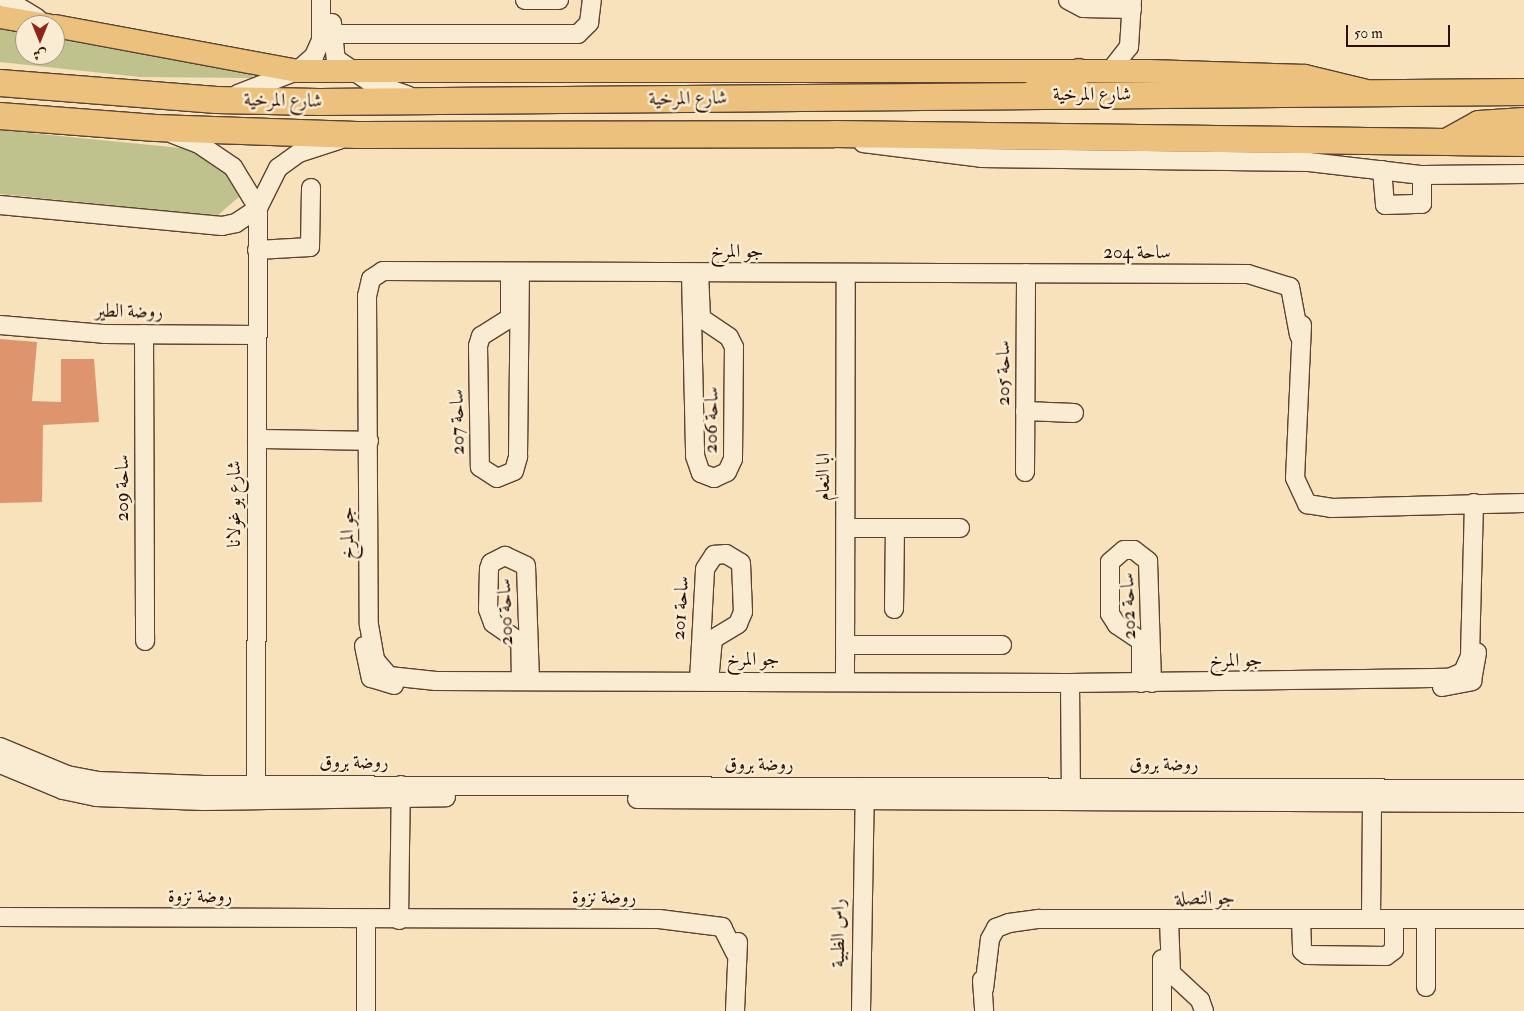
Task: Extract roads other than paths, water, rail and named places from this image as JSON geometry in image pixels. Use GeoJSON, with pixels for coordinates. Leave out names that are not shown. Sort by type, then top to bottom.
{"type":"FeatureCollection","features":[{"type":"Feature","properties":{"kind":"highway"},"geometry":{"type":"LineString","coordinates":[[1028,95],[1079,72]]}},
{"type":"Feature","properties":{"kind":"highway","name":"شارع المرخية"},"geometry":{"type":"LineString","coordinates":[[0,83],[216,100],[424,101],[1028,95],[1376,95],[1524,92]]}},
{"type":"Feature","properties":{"kind":"highway","name":"شارع المرخية"},"geometry":{"type":"LineString","coordinates":[[0,116],[156,128],[357,135],[834,134],[1524,143]]}},
{"type":"Feature","properties":{"kind":"highway"},"geometry":{"type":"LineString","coordinates":[[1445,143],[1479,124],[1524,121]]}},
{"type":"Feature","properties":{"kind":"main road","name":"شارع المرخية"},"geometry":{"type":"LineString","coordinates":[[0,17],[15,20]]}},
{"type":"Feature","properties":{"kind":"main road","name":"شارع المرخية"},"geometry":{"type":"LineString","coordinates":[[65,28],[297,71],[1149,72],[1305,76],[1338,81],[1376,95]]}},
{"type":"Feature","properties":{"kind":"street"},"geometry":{"type":"LineString","coordinates":[[7,0],[19,11],[28,15]]}},
{"type":"Feature","properties":{"kind":"street"},"geometry":{"type":"LineString","coordinates":[[216,100],[258,89],[297,71],[320,48],[321,0]]}},
{"type":"Feature","properties":{"kind":"street"},"geometry":{"type":"LineString","coordinates":[[332,0],[332,34],[336,59],[349,71],[424,101]]}},
{"type":"Feature","properties":{"kind":"street"},"geometry":{"type":"LineString","coordinates":[[525,0],[559,0]]}},
{"type":"Feature","properties":{"kind":"street"},"geometry":{"type":"LineString","coordinates":[[332,34],[578,34],[589,23],[592,0]]}},
{"type":"Feature","properties":{"kind":"street"},"geometry":{"type":"LineString","coordinates":[[1068,0],[1083,8],[1132,4],[1132,37],[1124,57],[1110,72]]}},
{"type":"Feature","properties":{"kind":"street"},"geometry":{"type":"LineString","coordinates":[[1132,37],[1149,72]]}},
{"type":"Feature","properties":{"kind":"street"},"geometry":{"type":"LineString","coordinates":[[0,205],[222,226],[236,224],[258,208],[233,167],[199,144],[156,128]]}},
{"type":"Feature","properties":{"kind":"street","name":"شارع المرخية"},"geometry":{"type":"LineString","coordinates":[[834,134],[902,151],[981,158],[1317,162],[1422,175],[1524,174]]}},
{"type":"Feature","properties":{"kind":"street","name":"شارع بو غولانا"},"geometry":{"type":"LineString","coordinates":[[256,792],[258,208],[278,168],[299,154],[357,135]]}},
{"type":"Feature","properties":{"kind":"street"},"geometry":{"type":"LineString","coordinates":[[1382,170],[1385,205],[1422,204],[1422,175]]}},
{"type":"Feature","properties":{"kind":"street"},"geometry":{"type":"LineString","coordinates":[[257,250],[310,247],[311,188]]}},
{"type":"Feature","properties":{"kind":"street","name":"جو المرخ"},"geometry":{"type":"LineString","coordinates":[[1026,273],[448,273],[393,277],[370,302],[369,625],[375,660],[382,672],[436,680],[525,682],[1402,682],[1449,678],[1462,672],[1470,656],[1473,619],[1474,503]]}},
{"type":"Feature","properties":{"kind":"street","name":"ساحة 207"},"geometry":{"type":"LineString","coordinates":[[515,273],[520,342],[517,465],[508,476],[490,477],[484,473],[479,460],[478,346],[481,336],[496,327],[511,314],[515,273]]}},
{"type":"Feature","properties":{"kind":"street","name":"ساحة 206"},"geometry":{"type":"LineString","coordinates":[[695,273],[699,312],[716,329],[729,337],[734,347],[733,459],[727,472],[714,478],[701,473],[695,463],[692,345],[695,273]]}},
{"type":"Feature","properties":{"kind":"street","name":"ابا النعام"},"geometry":{"type":"LineString","coordinates":[[845,682],[846,273]]}},
{"type":"Feature","properties":{"kind":"street","name":"ساحة 204"},"geometry":{"type":"LineString","coordinates":[[1026,273],[1248,274],[1290,287],[1299,335],[1296,486],[1307,504],[1341,506],[1524,503]]}},
{"type":"Feature","properties":{"kind":"street","name":"ساحة 205"},"geometry":{"type":"LineString","coordinates":[[1025,472],[1026,273]]}},
{"type":"Feature","properties":{"kind":"street","name":"روضة الطير"},"geometry":{"type":"LineString","coordinates":[[0,325],[144,334],[258,335]]}},
{"type":"Feature","properties":{"kind":"street"},"geometry":{"type":"LineString","coordinates":[[496,327],[510,331],[520,342]]}},
{"type":"Feature","properties":{"kind":"street"},"geometry":{"type":"LineString","coordinates":[[692,345],[702,334],[716,329]]}},
{"type":"Feature","properties":{"kind":"street","name":"ساحة 209"},"geometry":{"type":"LineString","coordinates":[[144,334],[145,641]]}},
{"type":"Feature","properties":{"kind":"street"},"geometry":{"type":"LineString","coordinates":[[1025,412],[1074,413]]}},
{"type":"Feature","properties":{"kind":"street"},"geometry":{"type":"LineString","coordinates":[[257,439],[369,441]]}},
{"type":"Feature","properties":{"kind":"street"},"geometry":{"type":"LineString","coordinates":[[846,528],[960,528]]}},
{"type":"Feature","properties":{"kind":"street"},"geometry":{"type":"LineString","coordinates":[[894,609],[895,528]]}},
{"type":"Feature","properties":{"kind":"street","name":"ساحة 202"},"geometry":{"type":"LineString","coordinates":[[1124,550],[1134,550],[1148,561],[1151,617],[1147,683],[1141,641],[1131,632],[1117,626],[1110,614],[1110,562],[1124,550]]}},
{"type":"Feature","properties":{"kind":"street","name":"ساحة 201"},"geometry":{"type":"LineString","coordinates":[[714,555],[732,555],[742,569],[743,612],[738,624],[724,631],[710,645],[704,681],[702,615],[707,562],[714,555]]}},
{"type":"Feature","properties":{"kind":"street","name":"ساحة 200"},"geometry":{"type":"LineString","coordinates":[[514,556],[526,566],[528,617],[525,682],[522,647],[506,631],[493,623],[488,609],[489,569],[496,558],[514,556]]}},
{"type":"Feature","properties":{"kind":"street"},"geometry":{"type":"LineString","coordinates":[[702,615],[724,631]]}},
{"type":"Feature","properties":{"kind":"street"},"geometry":{"type":"LineString","coordinates":[[506,631],[528,617]]}},
{"type":"Feature","properties":{"kind":"street"},"geometry":{"type":"LineString","coordinates":[[1131,632],[1151,617]]}},
{"type":"Feature","properties":{"kind":"street"},"geometry":{"type":"LineString","coordinates":[[845,645],[1002,645]]}},
{"type":"Feature","properties":{"kind":"street"},"geometry":{"type":"LineString","coordinates":[[1070,683],[1072,793]]}},
{"type":"Feature","properties":{"kind":"street","name":"روضة بروق"},"geometry":{"type":"LineString","coordinates":[[0,747],[67,775],[97,781],[256,792]]}},
{"type":"Feature","properties":{"kind":"street","name":"روضة بروق"},"geometry":{"type":"LineString","coordinates":[[0,764],[63,790],[96,797],[256,792],[401,791],[860,794],[1072,793],[1372,795],[1524,803]]}},
{"type":"Feature","properties":{"kind":"street","name":"روضة بروق"},"geometry":{"type":"LineString","coordinates":[[1372,795],[1524,789]]}},
{"type":"Feature","properties":{"kind":"street"},"geometry":{"type":"LineString","coordinates":[[399,920],[401,791]]}},
{"type":"Feature","properties":{"kind":"street","name":"راس الظبية"},"geometry":{"type":"LineString","coordinates":[[860,794],[861,1011]]}},
{"type":"Feature","properties":{"kind":"street"},"geometry":{"type":"LineString","coordinates":[[1371,919],[1372,795]]}},
{"type":"Feature","properties":{"kind":"street","name":"روضة نزوة"},"geometry":{"type":"LineString","coordinates":[[0,917],[399,920],[659,919],[671,915],[726,919],[738,935],[735,953],[735,1011]]}},
{"type":"Feature","properties":{"kind":"street"},"geometry":{"type":"LineString","coordinates":[[366,919],[366,1011]]}},
{"type":"Feature","properties":{"kind":"street","name":"جو النصلة"},"geometry":{"type":"LineString","coordinates":[[984,1011],[984,989],[989,947],[996,928],[1039,919],[1165,921],[1524,919]]}},
{"type":"Feature","properties":{"kind":"street"},"geometry":{"type":"LineString","coordinates":[[1301,919],[1304,954],[1377,956],[1393,954],[1394,920]]}},
{"type":"Feature","properties":{"kind":"street"},"geometry":{"type":"LineString","coordinates":[[1426,920],[1426,987]]}},
{"type":"Feature","properties":{"kind":"street"},"geometry":{"type":"LineString","coordinates":[[1165,921],[1171,972],[1204,1011]]}},
{"type":"Feature","properties":{"kind":"street"},"geometry":{"type":"LineString","coordinates":[[1162,1008],[1165,921]]}},
{"type":"Feature","properties":{"kind":"street"},"geometry":{"type":"LineString","coordinates":[[1162,1008],[1188,991]]}}]}
